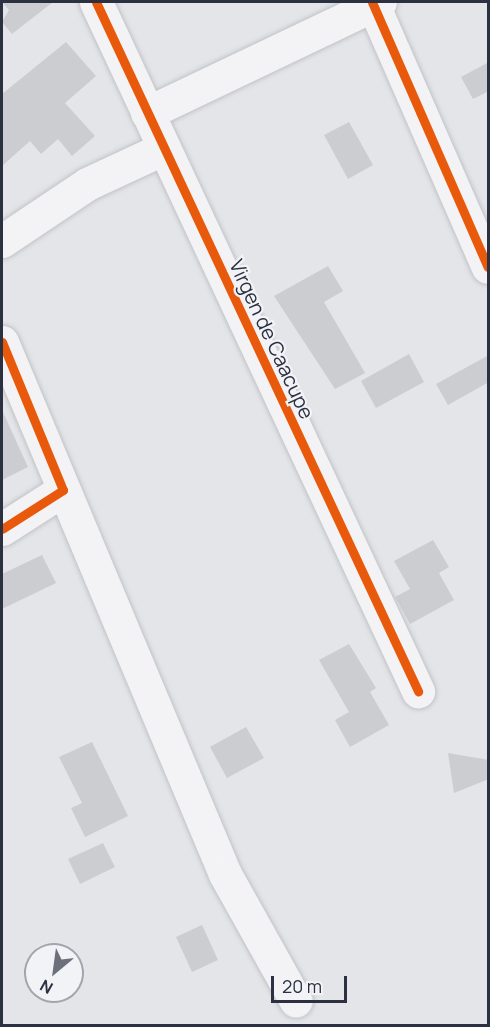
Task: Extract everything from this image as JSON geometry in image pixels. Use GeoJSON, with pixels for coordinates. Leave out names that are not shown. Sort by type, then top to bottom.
{"type":"FeatureCollection","features":[{"type":"Feature","properties":{"kind":"street","name":"Virgen de Caacupe"},"geometry":{"type":"LineString","coordinates":[[96,2],[162,149],[418,691]]}},
{"type":"Feature","properties":{"kind":"street"},"geometry":{"type":"LineString","coordinates":[[147,113],[375,2],[489,267]]}},
{"type":"Feature","properties":{"kind":"street"},"geometry":{"type":"LineString","coordinates":[[2,241],[87,183],[162,149]]}},
{"type":"Feature","properties":{"kind":"street"},"geometry":{"type":"LineString","coordinates":[[2,342],[225,874],[296,1001]]}},
{"type":"Feature","properties":{"kind":"street"},"geometry":{"type":"LineString","coordinates":[[2,529],[63,490]]}},
{"type":"Feature","properties":{"kind":"building"},"geometry":{"type":"Polygon","coordinates":[[[2,2],[53,2],[12,34],[2,22],[9,10],[2,2]]]}},
{"type":"Feature","properties":{"kind":"building"},"geometry":{"type":"Polygon","coordinates":[[[66,42],[96,76],[65,103],[95,136],[72,156],[58,139],[41,154],[30,141],[2,166],[2,94],[66,42]]]}},
{"type":"Feature","properties":{"kind":"building"},"geometry":{"type":"Polygon","coordinates":[[[489,62],[489,91],[473,99],[461,77],[489,62]]]}},
{"type":"Feature","properties":{"kind":"building"},"geometry":{"type":"Polygon","coordinates":[[[349,122],[373,165],[348,179],[324,135],[349,122]]]}},
{"type":"Feature","properties":{"kind":"building"},"geometry":{"type":"Polygon","coordinates":[[[328,266],[343,291],[324,302],[365,373],[335,389],[274,296],[328,266]]]}},
{"type":"Feature","properties":{"kind":"building"},"geometry":{"type":"Polygon","coordinates":[[[409,354],[424,382],[376,408],[361,381],[409,354]]]}},
{"type":"Feature","properties":{"kind":"building"},"geometry":{"type":"Polygon","coordinates":[[[489,355],[489,382],[448,405],[436,384],[489,355]]]}},
{"type":"Feature","properties":{"kind":"building"},"geometry":{"type":"Polygon","coordinates":[[[2,410],[28,467],[2,480],[2,410]]]}},
{"type":"Feature","properties":{"kind":"building"},"geometry":{"type":"Polygon","coordinates":[[[433,540],[449,567],[439,573],[454,600],[410,624],[395,597],[410,589],[394,561],[433,540]]]}},
{"type":"Feature","properties":{"kind":"building"},"geometry":{"type":"Polygon","coordinates":[[[42,555],[56,583],[2,609],[2,574],[42,555]]]}},
{"type":"Feature","properties":{"kind":"building"},"geometry":{"type":"Polygon","coordinates":[[[349,644],[376,688],[370,692],[389,725],[350,747],[335,720],[349,712],[319,660],[349,644]]]}},
{"type":"Feature","properties":{"kind":"building"},"geometry":{"type":"Polygon","coordinates":[[[246,727],[264,758],[227,778],[210,747],[246,727]]]}},
{"type":"Feature","properties":{"kind":"building"},"geometry":{"type":"Polygon","coordinates":[[[92,742],[128,816],[85,837],[71,808],[82,803],[59,757],[92,742]]]}},
{"type":"Feature","properties":{"kind":"building"},"geometry":{"type":"Polygon","coordinates":[[[448,753],[489,760],[489,779],[454,793],[448,753]]]}},
{"type":"Feature","properties":{"kind":"building"},"geometry":{"type":"Polygon","coordinates":[[[103,843],[115,867],[80,884],[68,859],[103,843]]]}},
{"type":"Feature","properties":{"kind":"building"},"geometry":{"type":"Polygon","coordinates":[[[202,925],[218,960],[192,972],[176,937],[202,925]]]}},
{"type":"Feature","properties":{"kind":"cycle path"},"geometry":{"type":"LineString","coordinates":[[96,2],[418,691]]}},
{"type":"Feature","properties":{"kind":"cycle path"},"geometry":{"type":"LineString","coordinates":[[372,2],[488,267]]}},
{"type":"Feature","properties":{"kind":"cycle path"},"geometry":{"type":"LineString","coordinates":[[2,342],[63,490],[2,529]]}}]}
